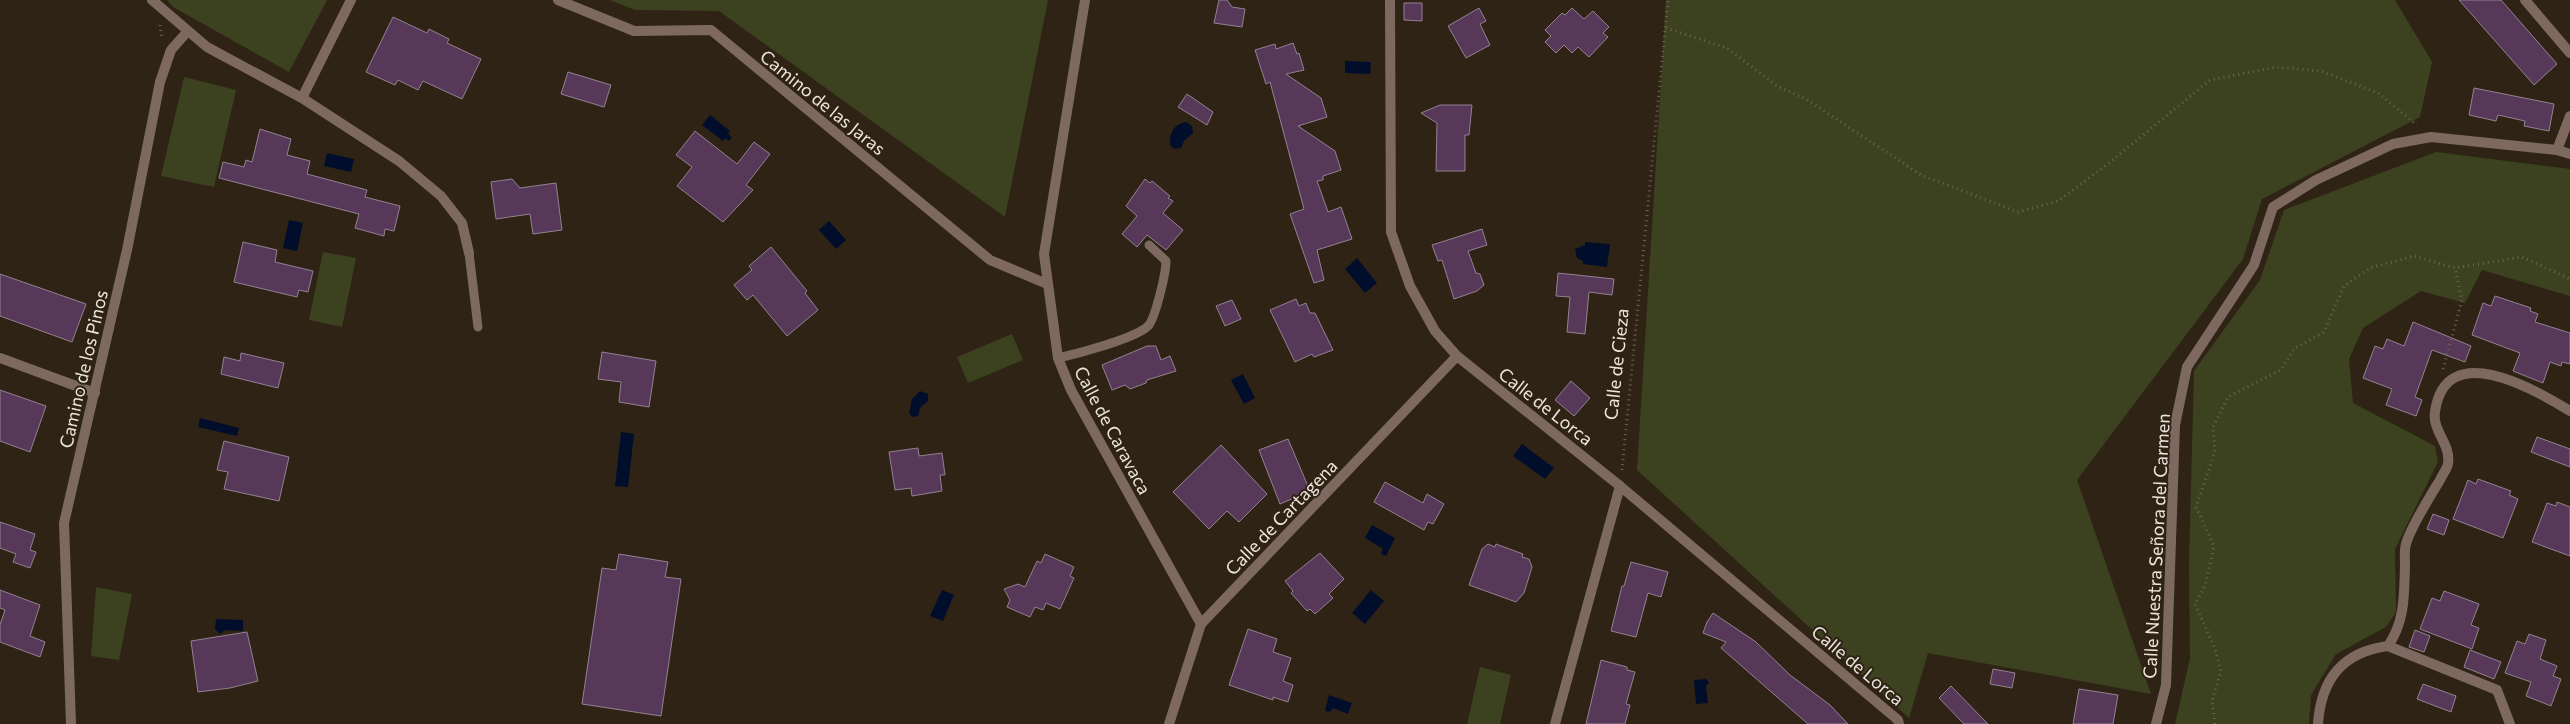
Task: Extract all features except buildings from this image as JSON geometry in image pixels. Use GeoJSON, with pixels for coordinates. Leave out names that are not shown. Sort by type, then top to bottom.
{"type":"FeatureCollection","features":[{"type":"Feature","properties":{"kind":"street"},"geometry":{"type":"LineString","coordinates":[[152,0],[187,32],[207,47],[302,98],[399,161],[441,196],[462,223],[469,253]]}},
{"type":"Feature","properties":{"kind":"street"},"geometry":{"type":"LineString","coordinates":[[302,98],[351,0]]}},
{"type":"Feature","properties":{"kind":"street","name":"Camino de las Jaras"},"geometry":{"type":"LineString","coordinates":[[558,0],[634,31],[710,30],[990,260],[1047,284]]}},
{"type":"Feature","properties":{"kind":"street","name":"Calle de Caravaca"},"geometry":{"type":"LineString","coordinates":[[1085,0],[1044,254],[1058,358],[1071,390],[1201,624]]}},
{"type":"Feature","properties":{"kind":"street","name":"Calle de Lorca"},"geometry":{"type":"LineString","coordinates":[[1390,0],[1390,232],[1410,286],[1435,331],[1457,356],[1620,486],[1898,720],[1899,724]]}},
{"type":"Feature","properties":{"kind":"street"},"geometry":{"type":"LineString","coordinates":[[2525,0],[2570,53]]}},
{"type":"Feature","properties":{"kind":"street","name":"Camino de los Pinos"},"geometry":{"type":"LineString","coordinates":[[71,724],[64,523],[127,250],[160,82],[171,50],[187,32]]}},
{"type":"Feature","properties":{"kind":"street"},"geometry":{"type":"LineString","coordinates":[[2557,150],[2570,116]]}},
{"type":"Feature","properties":{"kind":"street","name":"Calle Nuestra Señora del Carmen"},"geometry":{"type":"LineString","coordinates":[[2156,724],[2166,685],[2175,425],[2187,366],[2254,265],[2273,207],[2316,180],[2392,144],[2431,137],[2557,150],[2570,154]]}},
{"type":"Feature","properties":{"kind":"street","name":"Calle de Cartagena"},"geometry":{"type":"LineString","coordinates":[[1168,724],[1201,624],[1457,356]]}},
{"type":"Feature","properties":{"kind":"street"},"geometry":{"type":"LineString","coordinates":[[0,358],[95,393]]}},
{"type":"Feature","properties":{"kind":"street"},"geometry":{"type":"LineString","coordinates":[[2388,646],[2397,633],[2403,614],[2406,544],[2448,463],[2447,447],[2437,430],[2434,415],[2438,394],[2448,381],[2462,373],[2478,372],[2498,376],[2546,396],[2570,411]]}},
{"type":"Feature","properties":{"kind":"street"},"geometry":{"type":"LineString","coordinates":[[1555,724],[1620,486]]}},
{"type":"Feature","properties":{"kind":"street"},"geometry":{"type":"LineString","coordinates":[[2318,724],[2320,705],[2327,683],[2345,663],[2368,649],[2388,646],[2497,690],[2510,724]]}},
{"type":"Feature","properties":{"kind":"lane"},"geometry":{"type":"LineString","coordinates":[[1058,358],[1132,336],[1149,325],[1166,275],[1166,261],[1149,245]]}},
{"type":"Feature","properties":{"kind":"lane"},"geometry":{"type":"LineString","coordinates":[[469,253],[478,327]]}},
{"type":"Feature","properties":{"kind":"path","name":"Calle de Cieza"},"geometry":{"type":"LineString","coordinates":[[1620,486],[1668,0]]}},
{"type":"Feature","properties":{"kind":"path"},"geometry":{"type":"LineString","coordinates":[[1666,28],[1727,48],[1777,86],[1806,98],[1921,175],[2018,212],[2058,201],[2109,163],[2210,80],[2276,66],[2321,71],[2378,93],[2431,137]]}},
{"type":"Feature","properties":{"kind":"path"},"geometry":{"type":"LineString","coordinates":[[2215,724],[2212,700],[2221,671],[2214,646],[2195,604],[2204,586],[2214,546],[2196,507],[2215,452],[2214,427],[2228,397],[2281,370],[2294,349],[2324,332],[2344,286],[2370,268],[2414,256],[2456,268],[2522,256],[2570,279]]}},
{"type":"Feature","properties":{"kind":"path"},"geometry":{"type":"LineString","coordinates":[[2448,381],[2442,368],[2462,300],[2456,268]]}},
{"type":"Feature","properties":{"kind":"green space"},"geometry":{"type":"Polygon","coordinates":[[[167,0],[327,0],[289,72],[173,7],[167,0]]]}},
{"type":"Feature","properties":{"kind":"green space"},"geometry":{"type":"Polygon","coordinates":[[[610,0],[1048,0],[1005,217],[719,11],[635,10],[610,0]]]}},
{"type":"Feature","properties":{"kind":"green space"},"geometry":{"type":"Polygon","coordinates":[[[1666,0],[2395,0],[2432,62],[2420,117],[2262,199],[2243,259],[2077,480],[2151,694],[1928,653],[1909,718],[1637,470],[1666,0]]]}},
{"type":"Feature","properties":{"kind":"green space"},"geometry":{"type":"Polygon","coordinates":[[[184,77],[236,90],[214,187],[161,176],[184,77]]]}},
{"type":"Feature","properties":{"kind":"green space"},"geometry":{"type":"Polygon","coordinates":[[[2436,152],[2570,169],[2570,296],[2482,270],[2465,303],[2421,291],[2363,328],[2349,359],[2353,403],[2435,446],[2438,462],[2395,549],[2396,612],[2386,627],[2336,654],[2311,695],[2309,724],[2175,724],[2190,658],[2189,563],[2194,371],[2260,280],[2284,210],[2436,152]]]}},
{"type":"Feature","properties":{"kind":"green space"},"geometry":{"type":"Polygon","coordinates":[[[323,252],[356,258],[342,327],[309,320],[323,252]]]}},
{"type":"Feature","properties":{"kind":"green space"},"geometry":{"type":"Polygon","coordinates":[[[1012,334],[1023,360],[968,383],[957,357],[1012,334]]]}},
{"type":"Feature","properties":{"kind":"green space"},"geometry":{"type":"Polygon","coordinates":[[[96,587],[132,594],[119,660],[91,656],[96,587]]]}},
{"type":"Feature","properties":{"kind":"green space"},"geometry":{"type":"Polygon","coordinates":[[[1480,667],[1511,675],[1500,724],[1467,724],[1480,667]]]}},
{"type":"Feature","properties":{"kind":"water"},"geometry":{"type":"Polygon","coordinates":[[[1345,61],[1371,62],[1370,74],[1345,73],[1345,61]]]}},
{"type":"Feature","properties":{"kind":"water"},"geometry":{"type":"Polygon","coordinates":[[[710,115],[730,131],[728,134],[732,137],[729,141],[725,138],[723,141],[702,125],[710,115]]]}},
{"type":"Feature","properties":{"kind":"water"},"geometry":{"type":"Polygon","coordinates":[[[1186,122],[1192,126],[1193,133],[1184,141],[1181,148],[1174,149],[1170,145],[1171,133],[1175,127],[1186,122]]]}},
{"type":"Feature","properties":{"kind":"water"},"geometry":{"type":"Polygon","coordinates":[[[327,153],[354,159],[351,172],[324,166],[327,153]]]}},
{"type":"Feature","properties":{"kind":"water"},"geometry":{"type":"Polygon","coordinates":[[[289,220],[303,223],[297,251],[283,248],[289,220]]]}},
{"type":"Feature","properties":{"kind":"water"},"geometry":{"type":"Polygon","coordinates":[[[829,221],[846,240],[836,249],[819,230],[829,221]]]}},
{"type":"Feature","properties":{"kind":"water"},"geometry":{"type":"Polygon","coordinates":[[[1585,242],[1610,244],[1607,267],[1583,264],[1583,261],[1577,258],[1575,249],[1585,245],[1585,242]]]}},
{"type":"Feature","properties":{"kind":"water"},"geometry":{"type":"Polygon","coordinates":[[[1357,258],[1377,283],[1365,293],[1345,269],[1357,258]]]}},
{"type":"Feature","properties":{"kind":"water"},"geometry":{"type":"Polygon","coordinates":[[[1243,374],[1255,398],[1244,404],[1231,380],[1243,374]]]}},
{"type":"Feature","properties":{"kind":"water"},"geometry":{"type":"Polygon","coordinates":[[[920,391],[928,394],[928,401],[920,408],[918,416],[912,417],[909,413],[912,399],[920,391]]]}},
{"type":"Feature","properties":{"kind":"water"},"geometry":{"type":"Polygon","coordinates":[[[200,418],[239,428],[237,436],[198,427],[200,418]]]}},
{"type":"Feature","properties":{"kind":"water"},"geometry":{"type":"Polygon","coordinates":[[[621,432],[634,434],[628,487],[615,486],[621,432]]]}},
{"type":"Feature","properties":{"kind":"water"},"geometry":{"type":"Polygon","coordinates":[[[1522,444],[1554,468],[1545,479],[1513,456],[1522,444]]]}},
{"type":"Feature","properties":{"kind":"water"},"geometry":{"type":"Polygon","coordinates":[[[1372,525],[1395,538],[1386,556],[1381,554],[1383,549],[1365,538],[1372,525]]]}},
{"type":"Feature","properties":{"kind":"water"},"geometry":{"type":"Polygon","coordinates":[[[942,590],[954,595],[943,621],[930,616],[942,590]]]}},
{"type":"Feature","properties":{"kind":"water"},"geometry":{"type":"Polygon","coordinates":[[[1371,590],[1384,601],[1365,624],[1352,613],[1371,590]]]}},
{"type":"Feature","properties":{"kind":"water"},"geometry":{"type":"Polygon","coordinates":[[[216,619],[243,620],[243,631],[225,630],[220,634],[215,629],[216,619]]]}},
{"type":"Feature","properties":{"kind":"water"},"geometry":{"type":"Polygon","coordinates":[[[1706,679],[1709,682],[1706,687],[1708,703],[1696,704],[1694,680],[1706,679]]]}},
{"type":"Feature","properties":{"kind":"water"},"geometry":{"type":"Polygon","coordinates":[[[1329,695],[1352,703],[1348,714],[1333,708],[1330,712],[1325,711],[1329,695]]]}}]}
